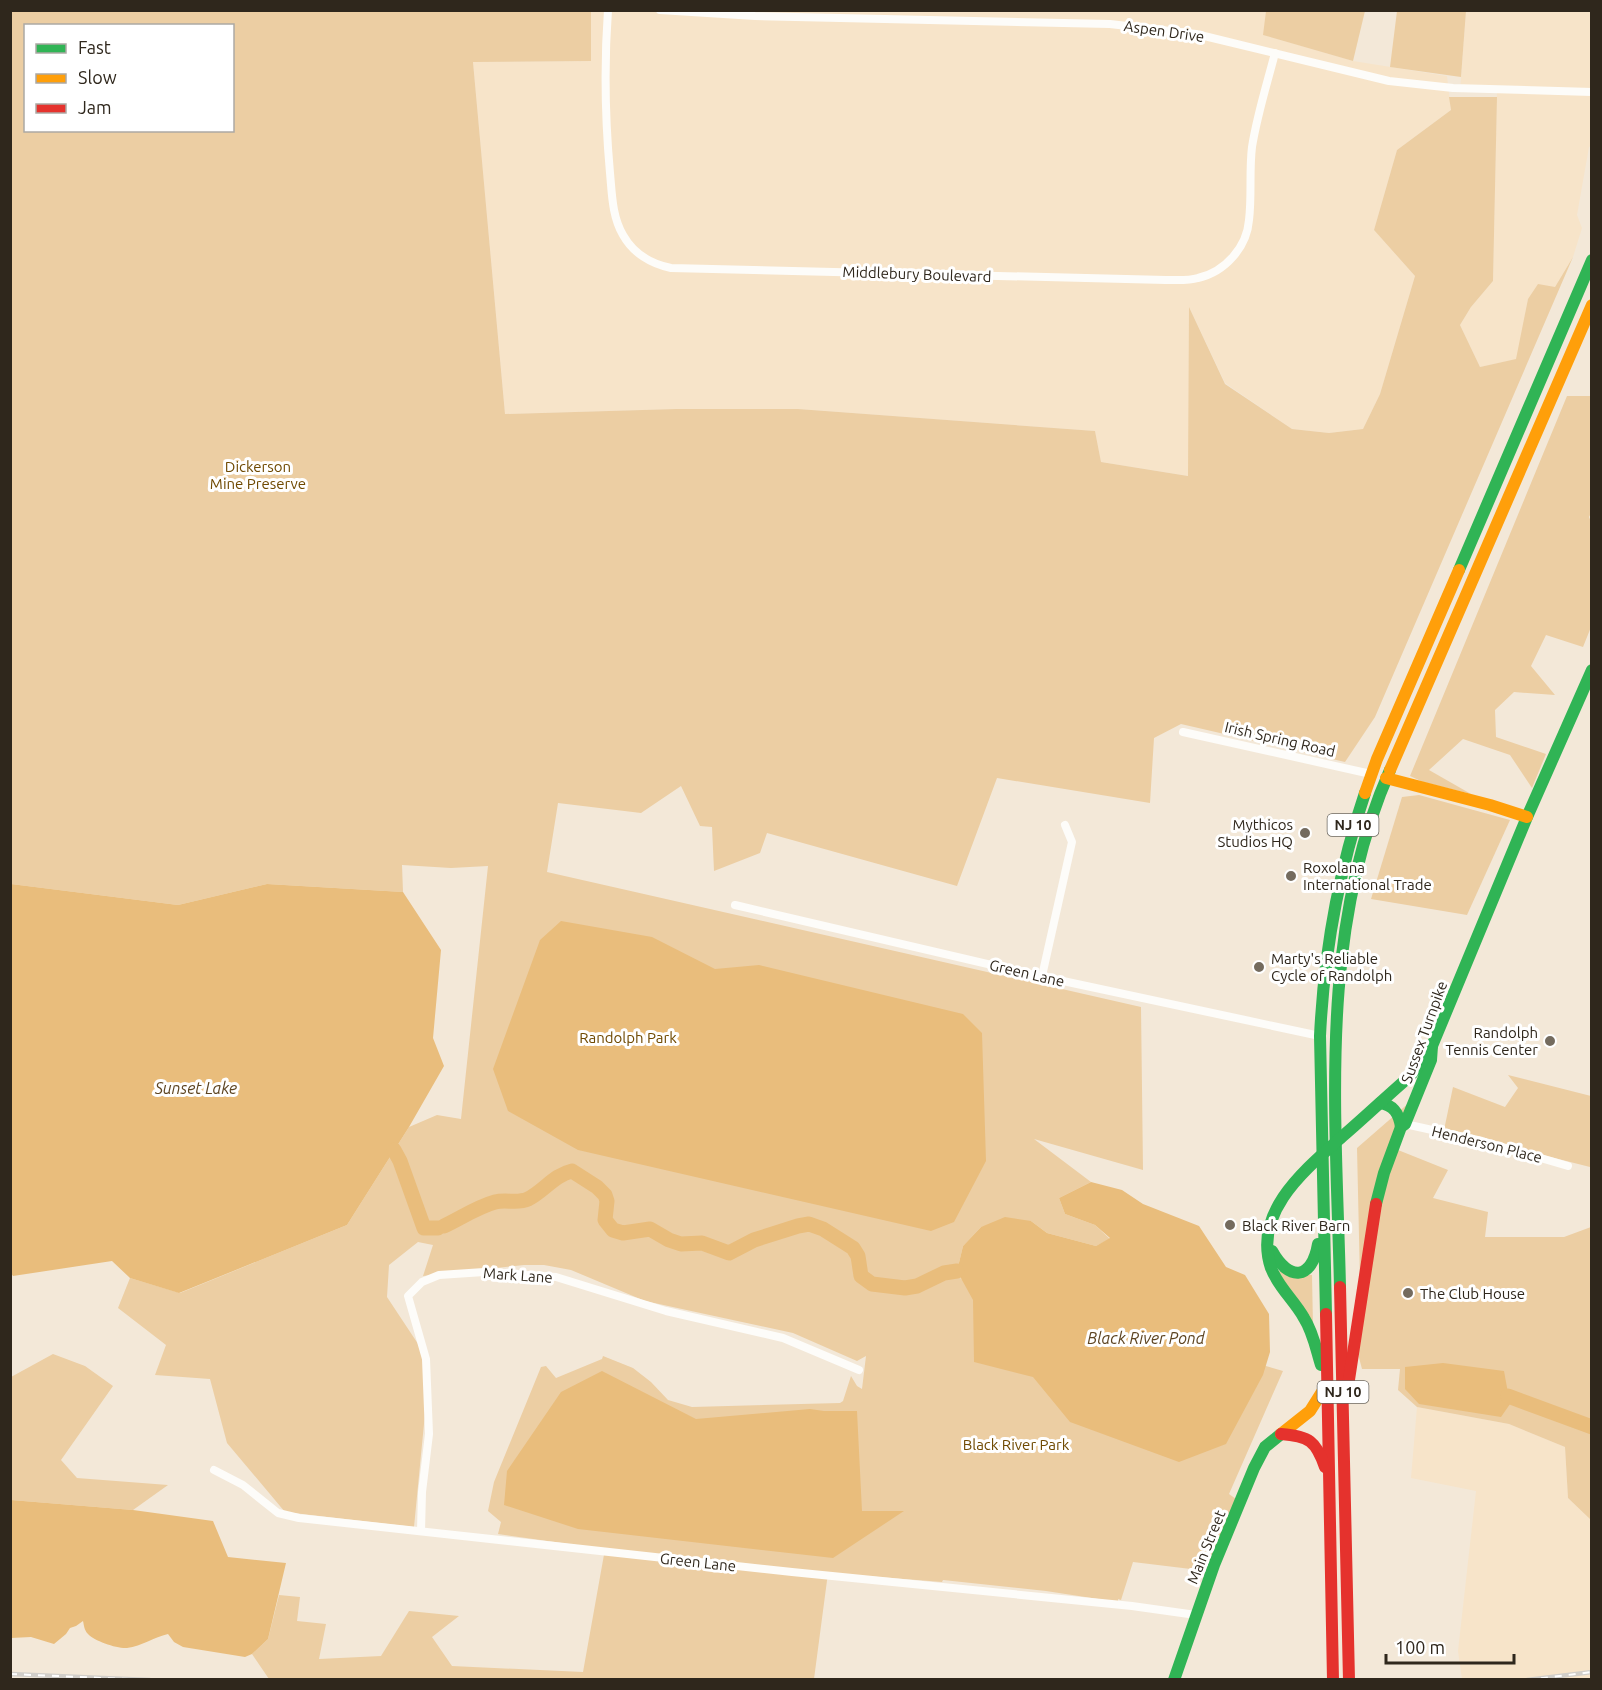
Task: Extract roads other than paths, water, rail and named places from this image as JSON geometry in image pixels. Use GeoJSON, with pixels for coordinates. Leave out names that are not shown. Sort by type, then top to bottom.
{"type":"FeatureCollection","features":[{"type":"Feature","properties":{"kind":"main road","name":"NJ 10"},"geometry":{"type":"LineString","coordinates":[[1333,1680],[1320,1036],[1326,950],[1335,893],[1351,832],[1371,774],[1592,260]]}},
{"type":"Feature","properties":{"kind":"main road","name":"NJ 10"},"geometry":{"type":"LineString","coordinates":[[1349,1680],[1337,1150],[1336,1019],[1343,937],[1358,866],[1386,778],[1592,305]]}},
{"type":"Feature","properties":{"kind":"main road","name":"Sussex Turnpike"},"geometry":{"type":"LineString","coordinates":[[1344,1419],[1353,1340],[1373,1215],[1384,1173],[1431,1060],[1432,1046],[1527,817],[1592,670]]}},
{"type":"Feature","properties":{"kind":"main road"},"geometry":{"type":"LineString","coordinates":[[1386,778],[1527,817]]}},
{"type":"Feature","properties":{"kind":"main road"},"geometry":{"type":"LineString","coordinates":[[1327,1383],[1306,1321],[1271,1267],[1269,1256],[1272,1219],[1284,1192],[1298,1176],[1409,1077],[1432,1046]]}},
{"type":"Feature","properties":{"kind":"main road"},"geometry":{"type":"LineString","coordinates":[[1380,1103],[1390,1105],[1397,1111],[1403,1126]]}},
{"type":"Feature","properties":{"kind":"main road"},"geometry":{"type":"LineString","coordinates":[[1270,1242],[1281,1266],[1294,1272],[1305,1270],[1316,1257],[1323,1212]]}},
{"type":"Feature","properties":{"kind":"main road","name":"Main Street"},"geometry":{"type":"LineString","coordinates":[[1174,1680],[1223,1542],[1261,1453],[1269,1442],[1310,1411],[1327,1383]]}},
{"type":"Feature","properties":{"kind":"main road"},"geometry":{"type":"LineString","coordinates":[[1281,1434],[1303,1435],[1314,1442],[1329,1476]]}},
{"type":"Feature","properties":{"kind":"street","name":"Middlebury Boulevard"},"geometry":{"type":"LineString","coordinates":[[608,10],[605,50],[605,116],[615,216],[623,236],[640,254],[654,263],[671,268],[1166,280],[1204,277],[1228,262],[1238,250],[1248,229],[1252,149],[1257,119],[1275,53]]}},
{"type":"Feature","properties":{"kind":"street","name":"Aspen Drive"},"geometry":{"type":"LineString","coordinates":[[660,10],[748,15],[1110,24],[1196,34],[1389,81],[1415,85],[1592,92]]}},
{"type":"Feature","properties":{"kind":"street","name":"Irish Spring Road"},"geometry":{"type":"LineString","coordinates":[[1183,732],[1371,774]]}},
{"type":"Feature","properties":{"kind":"street"},"geometry":{"type":"LineString","coordinates":[[1042,976],[1072,842],[1065,825]]}},
{"type":"Feature","properties":{"kind":"street","name":"Green Lane"},"geometry":{"type":"LineString","coordinates":[[735,905],[1042,976],[1320,1036]]}},
{"type":"Feature","properties":{"kind":"street","name":"Henderson Place"},"geometry":{"type":"LineString","coordinates":[[1403,1126],[1482,1141],[1568,1166]]}},
{"type":"Feature","properties":{"kind":"street","name":"Mark Lane"},"geometry":{"type":"LineString","coordinates":[[421,1531],[422,1492],[429,1434],[426,1359],[408,1296],[422,1282],[439,1275],[484,1272],[556,1277],[666,1311],[783,1338],[859,1370]]}},
{"type":"Feature","properties":{"kind":"street","name":"Green Lane"},"geometry":{"type":"LineString","coordinates":[[214,1470],[243,1485],[278,1513],[299,1518],[758,1569],[1132,1606],[1196,1615]]}},
{"type":"Feature","properties":{"kind":"water","name":"Sunset Lake"},"geometry":{"type":"Polygon","coordinates":[[[11,884],[178,905],[267,884],[403,892],[441,950],[433,1038],[444,1066],[409,1127],[347,1225],[179,1293],[130,1278],[112,1261],[13,1276],[10,1272],[11,884]]]}},
{"type":"Feature","properties":{"kind":"water"},"geometry":{"type":"Polygon","coordinates":[[[561,921],[652,937],[715,969],[759,965],[963,1014],[982,1033],[986,1161],[954,1222],[931,1231],[578,1150],[508,1111],[493,1069],[540,940],[561,921]]]}},
{"type":"Feature","properties":{"kind":"water","name":"Black River Pond"},"geometry":{"type":"Polygon","coordinates":[[[1091,1182],[1122,1190],[1143,1204],[1199,1226],[1226,1267],[1245,1275],[1269,1314],[1270,1352],[1263,1375],[1226,1444],[1179,1462],[1070,1422],[1033,1377],[974,1362],[973,1300],[957,1271],[963,1246],[981,1227],[1005,1217],[1031,1221],[1047,1233],[1096,1246],[1110,1238],[1095,1225],[1065,1214],[1059,1198],[1091,1182]]]}},
{"type":"Feature","properties":{"kind":"water"},"geometry":{"type":"Polygon","coordinates":[[[1443,1363],[1504,1371],[1510,1404],[1501,1417],[1419,1404],[1405,1389],[1405,1367],[1443,1363]]]}},
{"type":"Feature","properties":{"kind":"water"},"geometry":{"type":"Polygon","coordinates":[[[602,1371],[696,1419],[810,1409],[857,1411],[862,1511],[904,1511],[833,1558],[578,1529],[504,1505],[507,1471],[561,1392],[602,1371]]]}},
{"type":"Feature","properties":{"kind":"water"},"geometry":{"type":"Polygon","coordinates":[[[11,1500],[133,1510],[213,1521],[228,1557],[286,1563],[268,1639],[252,1654],[245,1657],[183,1647],[174,1642],[168,1634],[132,1647],[118,1647],[91,1637],[83,1621],[70,1628],[54,1644],[31,1637],[11,1638],[11,1500]]]}},
{"type":"Feature","properties":{"kind":"waterway"},"geometry":{"type":"LineString","coordinates":[[394,1150],[424,1228],[438,1228]]}},
{"type":"Feature","properties":{"kind":"waterway"},"geometry":{"type":"LineString","coordinates":[[444,1226],[488,1204],[528,1199],[560,1176],[572,1171],[605,1195],[607,1201],[605,1220],[613,1230],[623,1233],[650,1229],[681,1244],[702,1243],[729,1253],[754,1240],[809,1224],[823,1229],[853,1248],[858,1256],[861,1276],[872,1284],[905,1288],[917,1286],[944,1273],[957,1271]]}},
{"type":"Feature","properties":{"kind":"waterway"},"geometry":{"type":"LineString","coordinates":[[1508,1396],[1592,1427]]}},
{"type":"Feature","properties":{"kind":"railway"},"geometry":{"type":"LineString","coordinates":[[1527,1680],[1592,1672]]}},
{"type":"Feature","properties":{"kind":"railway"},"geometry":{"type":"LineString","coordinates":[[10,1674],[150,1680]]}},
{"type":"Feature","properties":{"kind":"place","name":"Mythicos Studios HQ"},"geometry":{"type":"Point","coordinates":[1305,833]}},
{"type":"Feature","properties":{"kind":"place","name":"Roxolana International Trade"},"geometry":{"type":"Point","coordinates":[1291,876]}},
{"type":"Feature","properties":{"kind":"place","name":"Marty's Reliable Cycle of Randolph"},"geometry":{"type":"Point","coordinates":[1259,967]}},
{"type":"Feature","properties":{"kind":"place","name":"Randolph Tennis Center"},"geometry":{"type":"Point","coordinates":[1550,1041]}},
{"type":"Feature","properties":{"kind":"place","name":"Black River Barn"},"geometry":{"type":"Point","coordinates":[1230,1225]}},
{"type":"Feature","properties":{"kind":"place","name":"The Club House"},"geometry":{"type":"Point","coordinates":[1408,1293]}},
{"type":"Feature","properties":{"kind":"park label","name":"Dickerson Mine Preserve"},"geometry":{"type":"Point","coordinates":[258,474]}},
{"type":"Feature","properties":{"kind":"park label","name":"Randolph Park"},"geometry":{"type":"Point","coordinates":[628,1037]}},
{"type":"Feature","properties":{"kind":"park label","name":"Black River Park"},"geometry":{"type":"Point","coordinates":[1016,1444]}}]}
